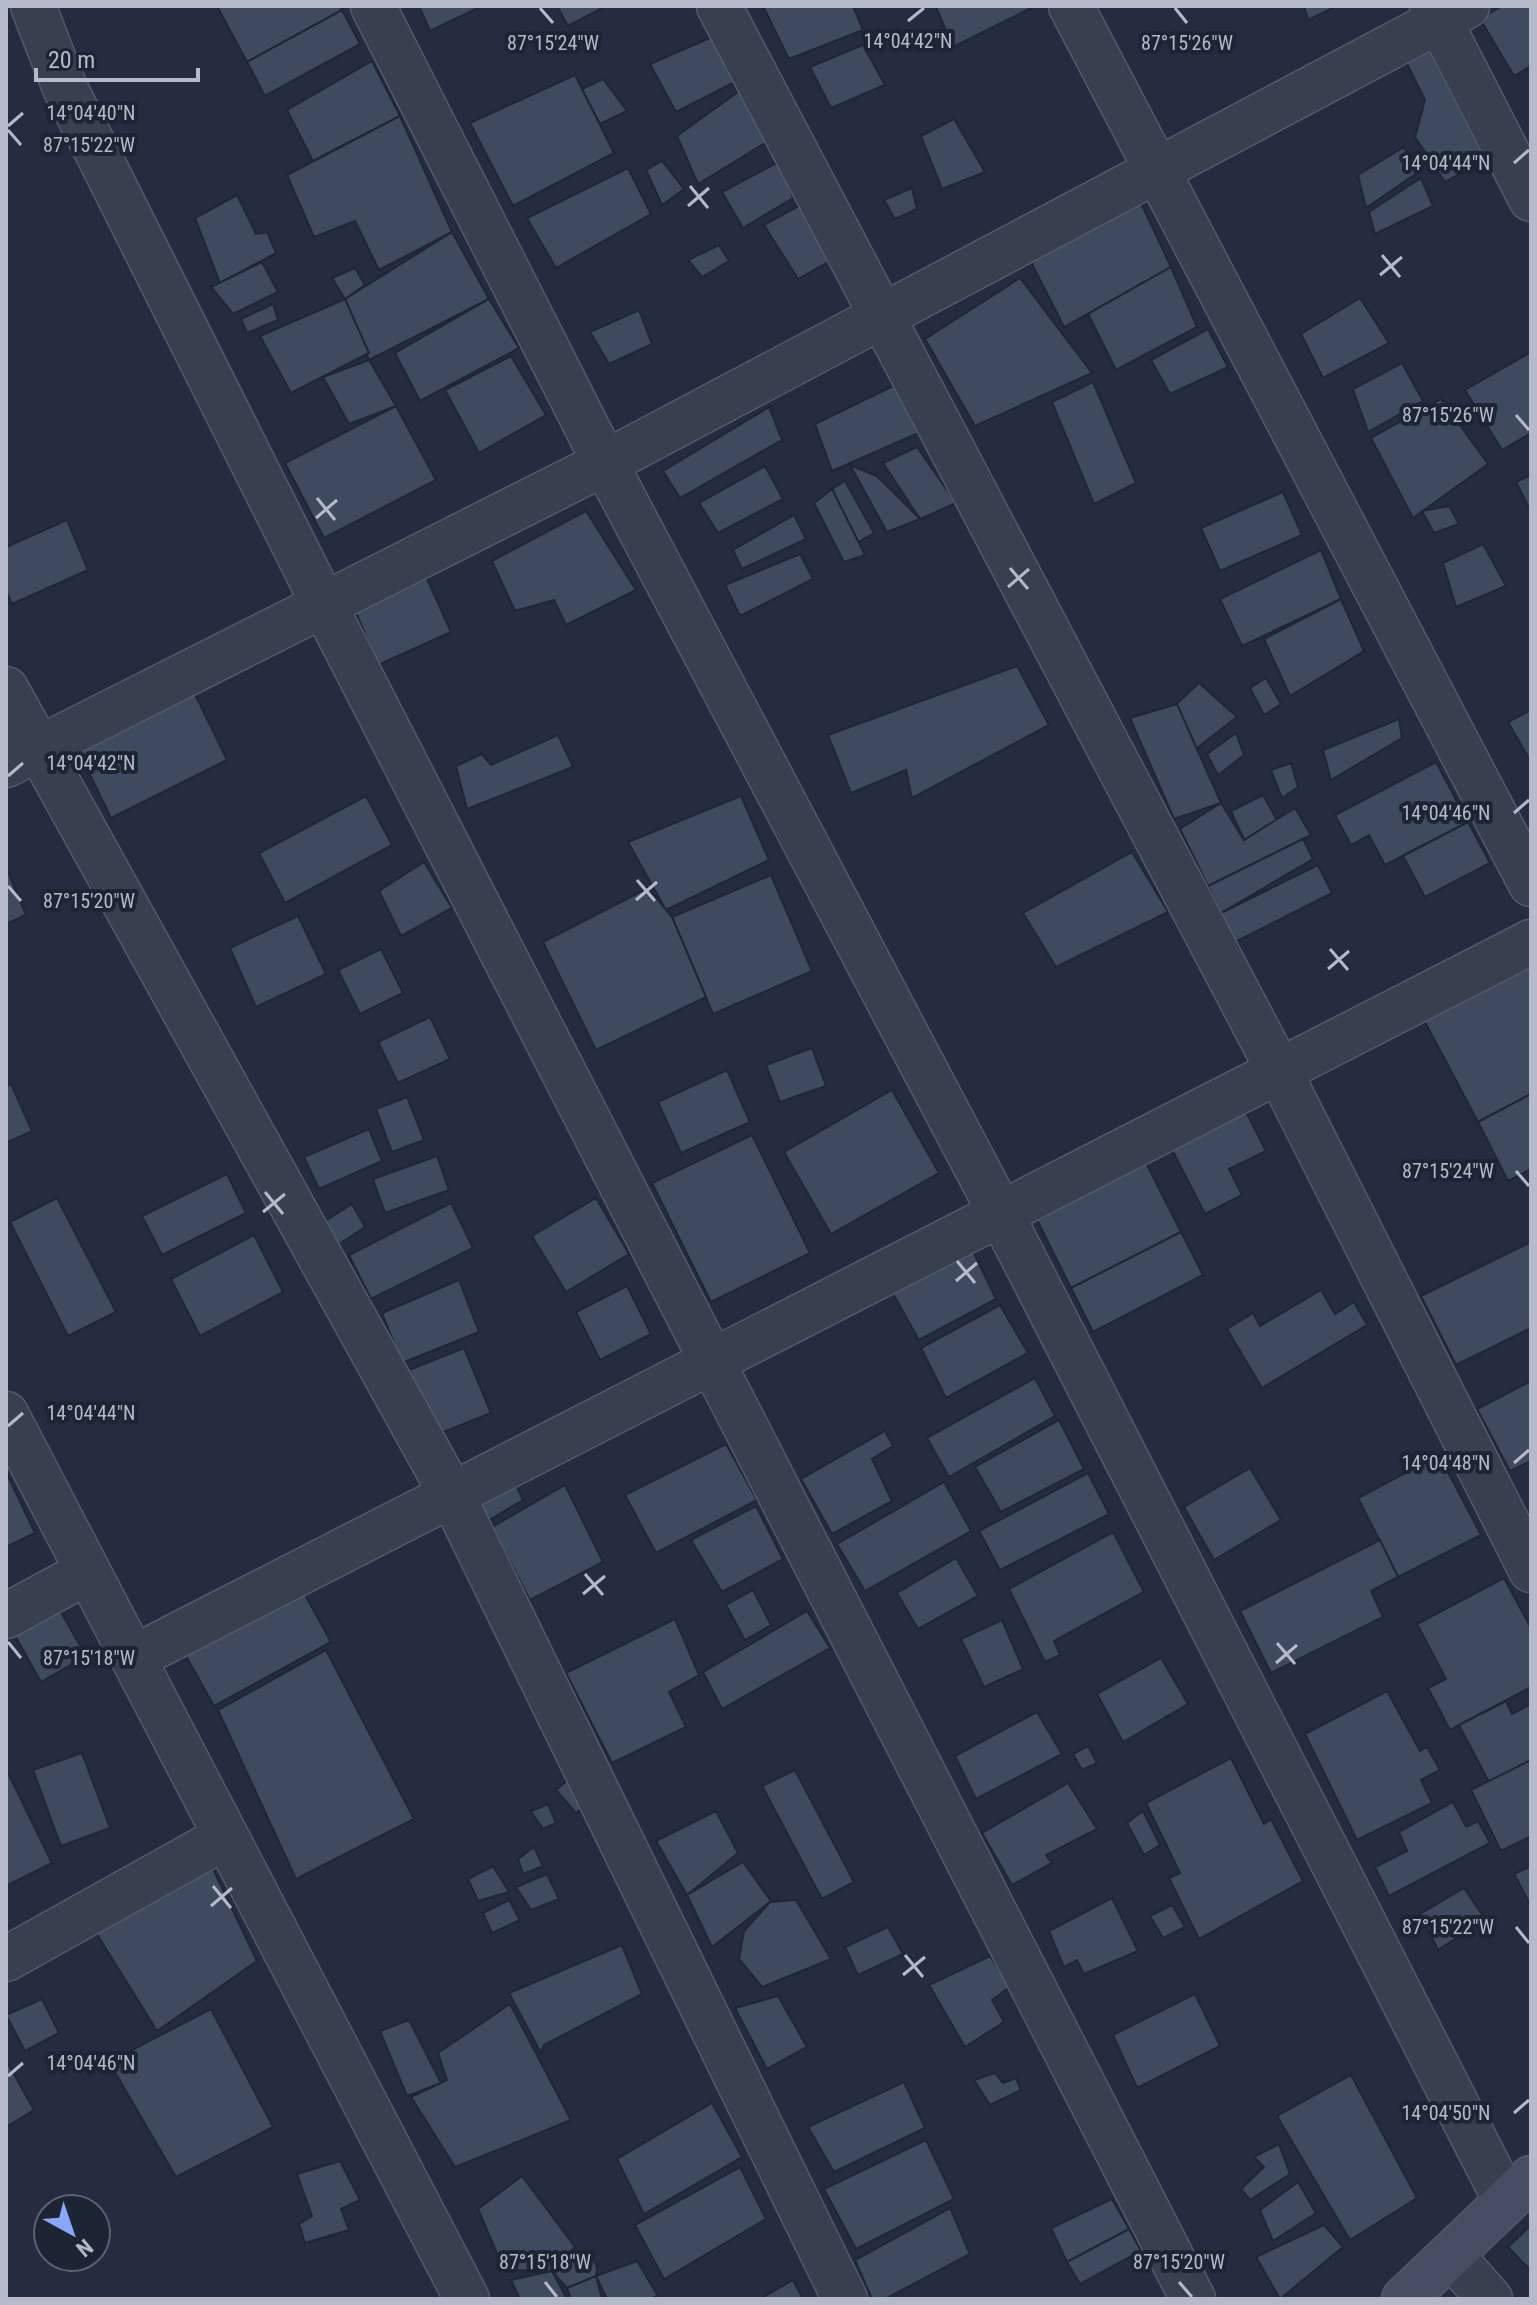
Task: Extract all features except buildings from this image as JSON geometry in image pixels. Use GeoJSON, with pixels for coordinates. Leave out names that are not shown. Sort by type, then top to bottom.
{"type":"FeatureCollection","features":[{"type":"Feature","properties":{"kind":"street"},"geometry":{"type":"LineString","coordinates":[[33,6],[65,88],[324,605],[1193,2299]]}},
{"type":"Feature","properties":{"kind":"street"},"geometry":{"type":"LineString","coordinates":[[373,6],[605,463],[1519,2190],[1404,2299]]}},
{"type":"Feature","properties":{"kind":"street"},"geometry":{"type":"LineString","coordinates":[[719,6],[1279,1071],[1531,1570]]}},
{"type":"Feature","properties":{"kind":"street"},"geometry":{"type":"LineString","coordinates":[[1071,6],[1531,884]]}},
{"type":"Feature","properties":{"kind":"street"},"geometry":{"type":"LineString","coordinates":[[22,757],[605,463],[883,317],[1446,11],[1531,199]]}},
{"type":"Feature","properties":{"kind":"street"},"geometry":{"type":"LineString","coordinates":[[6,689],[22,757],[452,1495],[845,2299]]}},
{"type":"Feature","properties":{"kind":"street"},"geometry":{"type":"LineString","coordinates":[[133,1658],[1531,942]]}},
{"type":"Feature","properties":{"kind":"street"},"geometry":{"type":"LineString","coordinates":[[6,1414],[467,2299]]}},
{"type":"Feature","properties":{"kind":"street"},"geometry":{"type":"LineString","coordinates":[[6,1616],[87,1572]]}},
{"type":"Feature","properties":{"kind":"street"},"geometry":{"type":"LineString","coordinates":[[6,1959],[225,1837]]}},
{"type":"Feature","properties":{"kind":"street"},"geometry":{"type":"LineString","coordinates":[[1451,2255],[1490,2299]]}}]}
